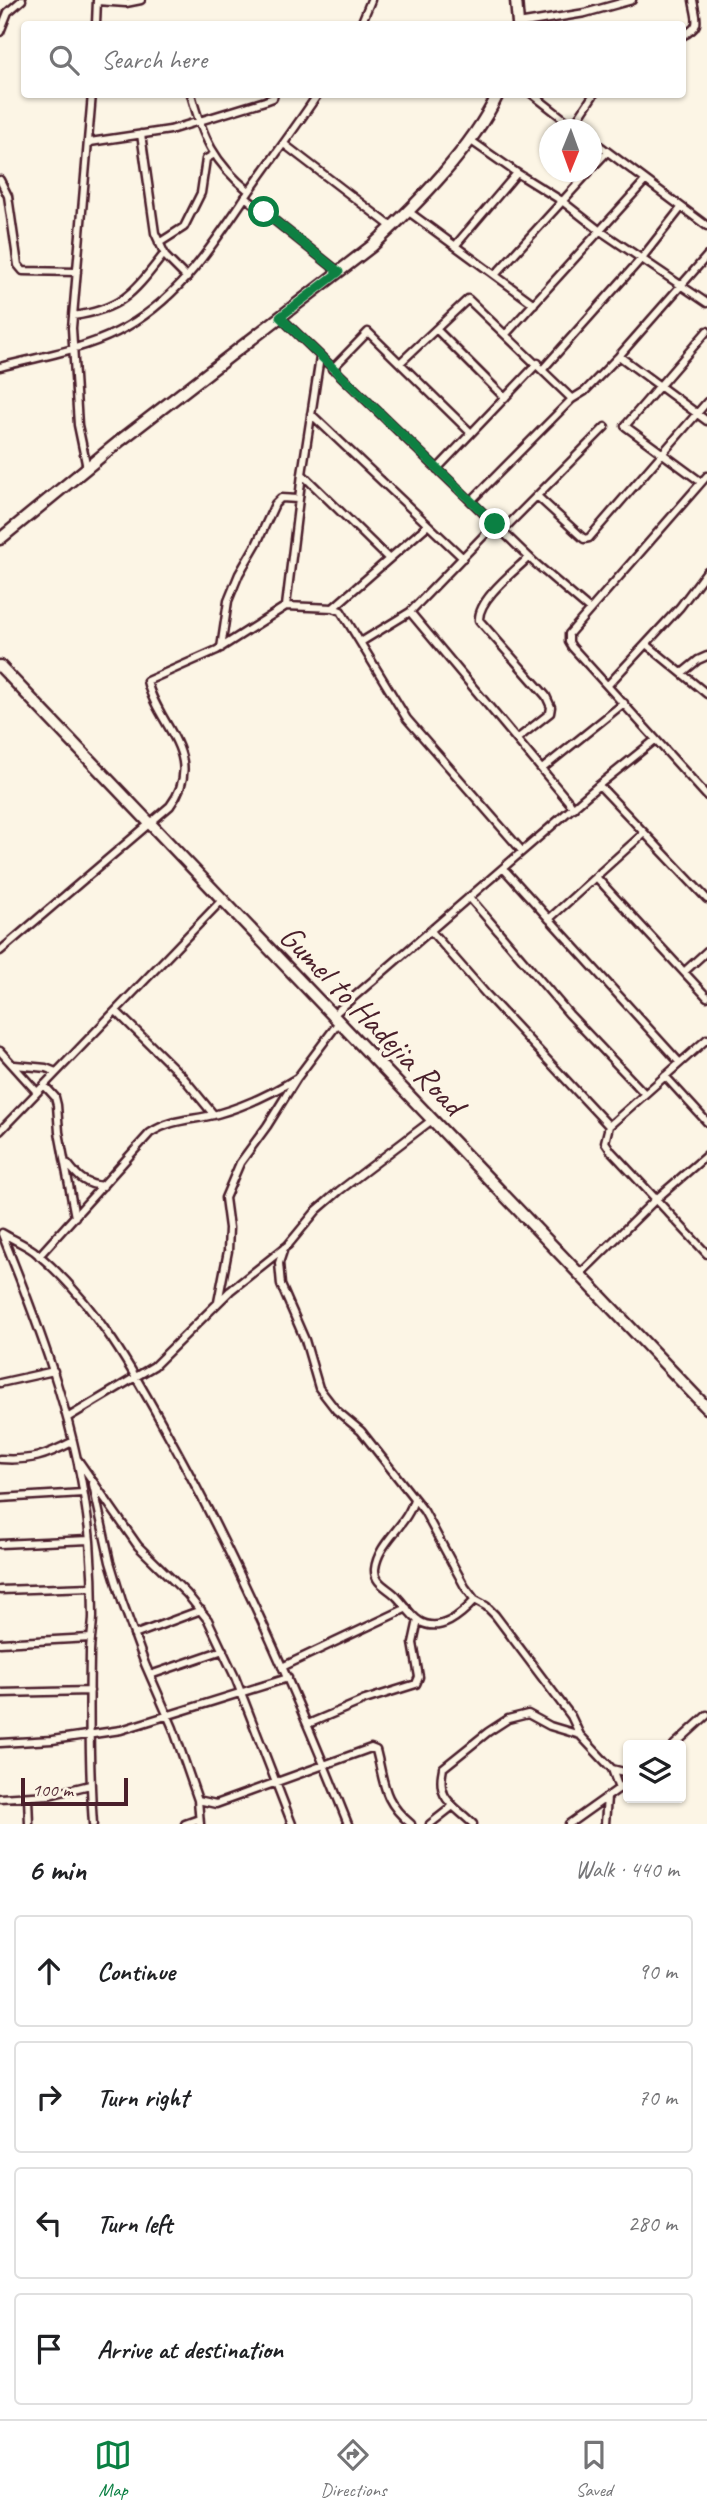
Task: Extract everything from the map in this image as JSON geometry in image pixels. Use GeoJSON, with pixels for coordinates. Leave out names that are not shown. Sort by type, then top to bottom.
{"type":"FeatureCollection","features":[{"type":"Feature","properties":{"kind":"main road"},"geometry":{"type":"LineString","coordinates":[[516,0],[518,21]]}},
{"type":"Feature","properties":{"kind":"main road"},"geometry":{"type":"LineString","coordinates":[[0,539],[339,272],[409,212],[470,140],[496,98]]}},
{"type":"Feature","properties":{"kind":"main road","name":"Gumel to Hadejia Road"},"geometry":{"type":"LineString","coordinates":[[0,666],[706,1405]]}},
{"type":"Feature","properties":{"kind":"street"},"geometry":{"type":"LineString","coordinates":[[0,32],[8,12],[22,0]]}},
{"type":"Feature","properties":{"kind":"street"},"geometry":{"type":"LineString","coordinates":[[96,21],[97,1],[126,4],[141,0]]}},
{"type":"Feature","properties":{"kind":"street"},"geometry":{"type":"LineString","coordinates":[[362,21],[371,0]]}},
{"type":"Feature","properties":{"kind":"street"},"geometry":{"type":"LineString","coordinates":[[536,21],[585,13],[632,0]]}},
{"type":"Feature","properties":{"kind":"street"},"geometry":{"type":"LineString","coordinates":[[686,34],[695,30],[697,25],[693,0]]}},
{"type":"Feature","properties":{"kind":"street"},"geometry":{"type":"LineString","coordinates":[[87,468],[78,425],[73,316],[92,98]]}},
{"type":"Feature","properties":{"kind":"street"},"geometry":{"type":"LineString","coordinates":[[192,98],[213,155],[229,175],[247,194],[339,272]]}},
{"type":"Feature","properties":{"kind":"street"},"geometry":{"type":"LineString","coordinates":[[90,142],[200,122],[273,98]]}},
{"type":"Feature","properties":{"kind":"street"},"geometry":{"type":"LineString","coordinates":[[0,367],[73,349],[117,332],[146,315],[170,296],[219,237],[315,98]]}},
{"type":"Feature","properties":{"kind":"street"},"geometry":{"type":"LineString","coordinates":[[537,98],[564,119]]}},
{"type":"Feature","properties":{"kind":"street"},"geometry":{"type":"LineString","coordinates":[[581,119],[592,98]]}},
{"type":"Feature","properties":{"kind":"street"},"geometry":{"type":"LineString","coordinates":[[141,134],[143,163],[159,243],[164,254],[187,278]]}},
{"type":"Feature","properties":{"kind":"street"},"geometry":{"type":"LineString","coordinates":[[470,140],[707,303]]}},
{"type":"Feature","properties":{"kind":"street"},"geometry":{"type":"LineString","coordinates":[[284,144],[392,227]]}},
{"type":"Feature","properties":{"kind":"street"},"geometry":{"type":"LineString","coordinates":[[602,148],[707,226]]}},
{"type":"Feature","properties":{"kind":"street"},"geometry":{"type":"LineString","coordinates":[[602,157],[607,152]]}},
{"type":"Feature","properties":{"kind":"street"},"geometry":{"type":"LineString","coordinates":[[159,243],[184,227],[201,193],[206,159],[213,155]]}},
{"type":"Feature","properties":{"kind":"street"},"geometry":{"type":"LineString","coordinates":[[455,246],[517,173]]}},
{"type":"Feature","properties":{"kind":"street"},"geometry":{"type":"LineString","coordinates":[[0,180],[8,195],[18,264],[23,271],[77,272]]}},
{"type":"Feature","properties":{"kind":"street"},"geometry":{"type":"LineString","coordinates":[[506,334],[645,181]]}},
{"type":"Feature","properties":{"kind":"street"},"geometry":{"type":"LineString","coordinates":[[495,275],[579,182]]}},
{"type":"Feature","properties":{"kind":"street"},"geometry":{"type":"LineString","coordinates":[[437,469],[505,398],[540,366],[640,259],[681,208]]}},
{"type":"Feature","properties":{"kind":"street"},"geometry":{"type":"LineString","coordinates":[[409,212],[534,304]]}},
{"type":"Feature","properties":{"kind":"street"},"geometry":{"type":"LineString","coordinates":[[73,316],[98,312],[121,301],[164,254]]}},
{"type":"Feature","properties":{"kind":"street"},"geometry":{"type":"LineString","coordinates":[[471,501],[572,399],[585,391],[619,356],[707,256]]}},
{"type":"Feature","properties":{"kind":"street"},"geometry":{"type":"LineString","coordinates":[[401,362],[468,299],[572,399]]}},
{"type":"Feature","properties":{"kind":"street"},"geometry":{"type":"LineString","coordinates":[[280,317],[502,531],[590,610]]}},
{"type":"Feature","properties":{"kind":"street"},"geometry":{"type":"LineString","coordinates":[[436,329],[505,398]]}},
{"type":"Feature","properties":{"kind":"street"},"geometry":{"type":"LineString","coordinates":[[707,331],[625,426],[662,454],[705,479],[568,638],[572,647],[707,796]]}},
{"type":"Feature","properties":{"kind":"street"},"geometry":{"type":"LineString","coordinates":[[332,369],[368,332],[471,433]]}},
{"type":"Feature","properties":{"kind":"street"},"geometry":{"type":"LineString","coordinates":[[619,356],[707,421]]}},
{"type":"Feature","properties":{"kind":"street"},"geometry":{"type":"LineString","coordinates":[[286,606],[298,499],[320,357]]}},
{"type":"Feature","properties":{"kind":"street"},"geometry":{"type":"LineString","coordinates":[[537,496],[584,539],[589,538],[707,402]]}},
{"type":"Feature","properties":{"kind":"street"},"geometry":{"type":"LineString","coordinates":[[311,414],[463,558]]}},
{"type":"Feature","properties":{"kind":"street"},"geometry":{"type":"LineString","coordinates":[[502,531],[606,427]]}},
{"type":"Feature","properties":{"kind":"street"},"geometry":{"type":"LineString","coordinates":[[302,474],[389,559]]}},
{"type":"Feature","properties":{"kind":"street"},"geometry":{"type":"LineString","coordinates":[[221,648],[228,601],[275,504],[281,498],[298,499]]}},
{"type":"Feature","properties":{"kind":"street"},"geometry":{"type":"LineString","coordinates":[[361,642],[410,612],[495,524]]}},
{"type":"Feature","properties":{"kind":"street"},"geometry":{"type":"LineString","coordinates":[[333,608],[428,525]]}},
{"type":"Feature","properties":{"kind":"street"},"geometry":{"type":"LineString","coordinates":[[517,739],[550,713],[551,707],[546,696],[479,620],[479,613],[485,601],[530,557]]}},
{"type":"Feature","properties":{"kind":"street"},"geometry":{"type":"LineString","coordinates":[[608,685],[680,607],[707,571]]}},
{"type":"Feature","properties":{"kind":"street"},"geometry":{"type":"LineString","coordinates":[[0,951],[170,806],[180,793],[183,763],[181,748],[147,681],[221,648],[286,606],[333,608],[341,611],[407,719],[522,851]]}},
{"type":"Feature","properties":{"kind":"street"},"geometry":{"type":"LineString","coordinates":[[410,612],[574,808]]}},
{"type":"Feature","properties":{"kind":"street"},"geometry":{"type":"LineString","coordinates":[[646,644],[707,694]]}},
{"type":"Feature","properties":{"kind":"street"},"geometry":{"type":"LineString","coordinates":[[682,673],[707,656]]}},
{"type":"Feature","properties":{"kind":"street"},"geometry":{"type":"LineString","coordinates":[[542,769],[624,703]]}},
{"type":"Feature","properties":{"kind":"street"},"geometry":{"type":"LineString","coordinates":[[218,1302],[228,1251],[226,1198],[240,1163],[336,1018],[503,867],[655,740]]}},
{"type":"Feature","properties":{"kind":"street"},"geometry":{"type":"LineString","coordinates":[[699,787],[707,780]]}},
{"type":"Feature","properties":{"kind":"street"},"geometry":{"type":"LineString","coordinates":[[599,785],[707,899]]}},
{"type":"Feature","properties":{"kind":"street"},"geometry":{"type":"LineString","coordinates":[[548,919],[597,878],[644,833]]}},
{"type":"Feature","properties":{"kind":"street"},"geometry":{"type":"LineString","coordinates":[[503,867],[680,1063]]}},
{"type":"Feature","properties":{"kind":"street"},"geometry":{"type":"LineString","coordinates":[[597,878],[707,997]]}},
{"type":"Feature","properties":{"kind":"street"},"geometry":{"type":"LineString","coordinates":[[469,897],[560,1004],[645,1094]]}},
{"type":"Feature","properties":{"kind":"street"},"geometry":{"type":"LineString","coordinates":[[0,1131],[223,899]]}},
{"type":"Feature","properties":{"kind":"street"},"geometry":{"type":"LineString","coordinates":[[431,930],[503,1013],[609,1126]]}},
{"type":"Feature","properties":{"kind":"street"},"geometry":{"type":"LineString","coordinates":[[684,972],[707,951]]}},
{"type":"Feature","properties":{"kind":"street"},"geometry":{"type":"LineString","coordinates":[[116,1011],[182,1076],[214,1115]]}},
{"type":"Feature","properties":{"kind":"street"},"geometry":{"type":"LineString","coordinates":[[707,1039],[609,1126],[605,1142],[707,1254]]}},
{"type":"Feature","properties":{"kind":"street"},"geometry":{"type":"LineString","coordinates":[[0,1051],[37,1092]]}},
{"type":"Feature","properties":{"kind":"street"},"geometry":{"type":"LineString","coordinates":[[15,1065],[46,1068],[56,1072]]}},
{"type":"Feature","properties":{"kind":"street"},"geometry":{"type":"LineString","coordinates":[[665,1076],[707,1122]]}},
{"type":"Feature","properties":{"kind":"street"},"geometry":{"type":"LineString","coordinates":[[39,1256],[150,1133],[162,1125],[185,1118],[214,1115],[268,1096],[297,1078]]}},
{"type":"Feature","properties":{"kind":"street"},"geometry":{"type":"LineString","coordinates":[[44,1085],[55,1097],[57,1105],[59,1132],[75,1217]]}},
{"type":"Feature","properties":{"kind":"street"},"geometry":{"type":"LineString","coordinates":[[67,1418],[154,1366],[218,1302],[284,1248],[317,1210],[432,1120]]}},
{"type":"Feature","properties":{"kind":"street"},"geometry":{"type":"LineString","coordinates":[[580,1274],[655,1200],[707,1155]]}},
{"type":"Feature","properties":{"kind":"street"},"geometry":{"type":"LineString","coordinates":[[66,1163],[83,1181],[90,1185],[103,1186]]}},
{"type":"Feature","properties":{"kind":"street"},"geometry":{"type":"LineString","coordinates":[[1,1232],[39,1256],[88,1307],[136,1377],[208,1508],[288,1678],[348,1824]]}},
{"type":"Feature","properties":{"kind":"street"},"geometry":{"type":"LineString","coordinates":[[1,1232],[54,1371],[83,1493],[89,1540],[93,1619],[90,1638],[90,1785],[93,1824]]}},
{"type":"Feature","properties":{"kind":"street"},"geometry":{"type":"LineString","coordinates":[[284,1248],[279,1263],[281,1285],[305,1340],[318,1388],[336,1409],[361,1431],[414,1499],[436,1529],[454,1571],[475,1600],[495,1615],[571,1716],[580,1735],[612,1769],[619,1789]]}},
{"type":"Feature","properties":{"kind":"street"},"geometry":{"type":"LineString","coordinates":[[0,1383],[54,1371]]}},
{"type":"Feature","properties":{"kind":"street"},"geometry":{"type":"LineString","coordinates":[[0,1459],[33,1459],[46,1456],[72,1442]]}},
{"type":"Feature","properties":{"kind":"street"},"geometry":{"type":"LineString","coordinates":[[75,1455],[138,1546],[201,1610],[223,1650],[292,1824]]}},
{"type":"Feature","properties":{"kind":"street"},"geometry":{"type":"LineString","coordinates":[[92,1479],[110,1562],[134,1635],[168,1716],[198,1800],[199,1822],[185,1824]]}},
{"type":"Feature","properties":{"kind":"street"},"geometry":{"type":"LineString","coordinates":[[0,1498],[83,1493]]}},
{"type":"Feature","properties":{"kind":"street"},"geometry":{"type":"LineString","coordinates":[[414,1499],[408,1517],[378,1557],[375,1576],[379,1583],[395,1594],[418,1620],[431,1625],[453,1621],[475,1600]]}},
{"type":"Feature","properties":{"kind":"street"},"geometry":{"type":"LineString","coordinates":[[0,1544],[89,1540]]}},
{"type":"Feature","properties":{"kind":"street"},"geometry":{"type":"LineString","coordinates":[[0,1590],[92,1587]]}},
{"type":"Feature","properties":{"kind":"street"},"geometry":{"type":"LineString","coordinates":[[282,1667],[407,1608]]}},
{"type":"Feature","properties":{"kind":"street"},"geometry":{"type":"LineString","coordinates":[[134,1635],[201,1610]]}},
{"type":"Feature","properties":{"kind":"street"},"geometry":{"type":"LineString","coordinates":[[308,1724],[365,1700],[416,1684],[419,1678],[413,1643],[418,1620]]}},
{"type":"Feature","properties":{"kind":"street"},"geometry":{"type":"LineString","coordinates":[[0,1643],[90,1638]]}},
{"type":"Feature","properties":{"kind":"street"},"geometry":{"type":"LineString","coordinates":[[150,1675],[223,1650]]}},
{"type":"Feature","properties":{"kind":"street"},"geometry":{"type":"LineString","coordinates":[[0,1743],[90,1736],[121,1730],[288,1678]]}},
{"type":"Feature","properties":{"kind":"street"},"geometry":{"type":"LineString","coordinates":[[0,1693],[90,1690]]}},
{"type":"Feature","properties":{"kind":"street"},"geometry":{"type":"LineString","coordinates":[[473,1824],[444,1798],[441,1789],[443,1768],[488,1731],[509,1719],[528,1714],[550,1726],[580,1735]]}},
{"type":"Feature","properties":{"kind":"street"},"geometry":{"type":"LineString","coordinates":[[680,1740],[707,1716]]}},
{"type":"Feature","properties":{"kind":"street"},"geometry":{"type":"LineString","coordinates":[[198,1800],[216,1804],[371,1748],[376,1750],[390,1803],[411,1824]]}},
{"type":"Feature","properties":{"kind":"street"},"geometry":{"type":"LineString","coordinates":[[612,1769],[623,1772]]}},
{"type":"Feature","properties":{"kind":"street"},"geometry":{"type":"LineString","coordinates":[[0,1798],[49,1795],[90,1785]]}},
{"type":"Feature","properties":{"kind":"street"},"geometry":{"type":"LineString","coordinates":[[569,1824],[623,1786]]}},
{"type":"Feature","properties":{"kind":"street"},"geometry":{"type":"LineString","coordinates":[[28,1797],[29,1824]]}},
{"type":"Feature","properties":{"kind":"street"},"geometry":{"type":"LineString","coordinates":[[605,1824],[607,1797]]}},
{"type":"Feature","properties":{"kind":"street"},"geometry":{"type":"LineString","coordinates":[[430,1824],[453,1806]]}},
{"type":"Feature","properties":{"kind":"route"},"geometry":{"type":"LineString","coordinates":[[264,212],[339,272],[280,317],[495,524]]}}]}
